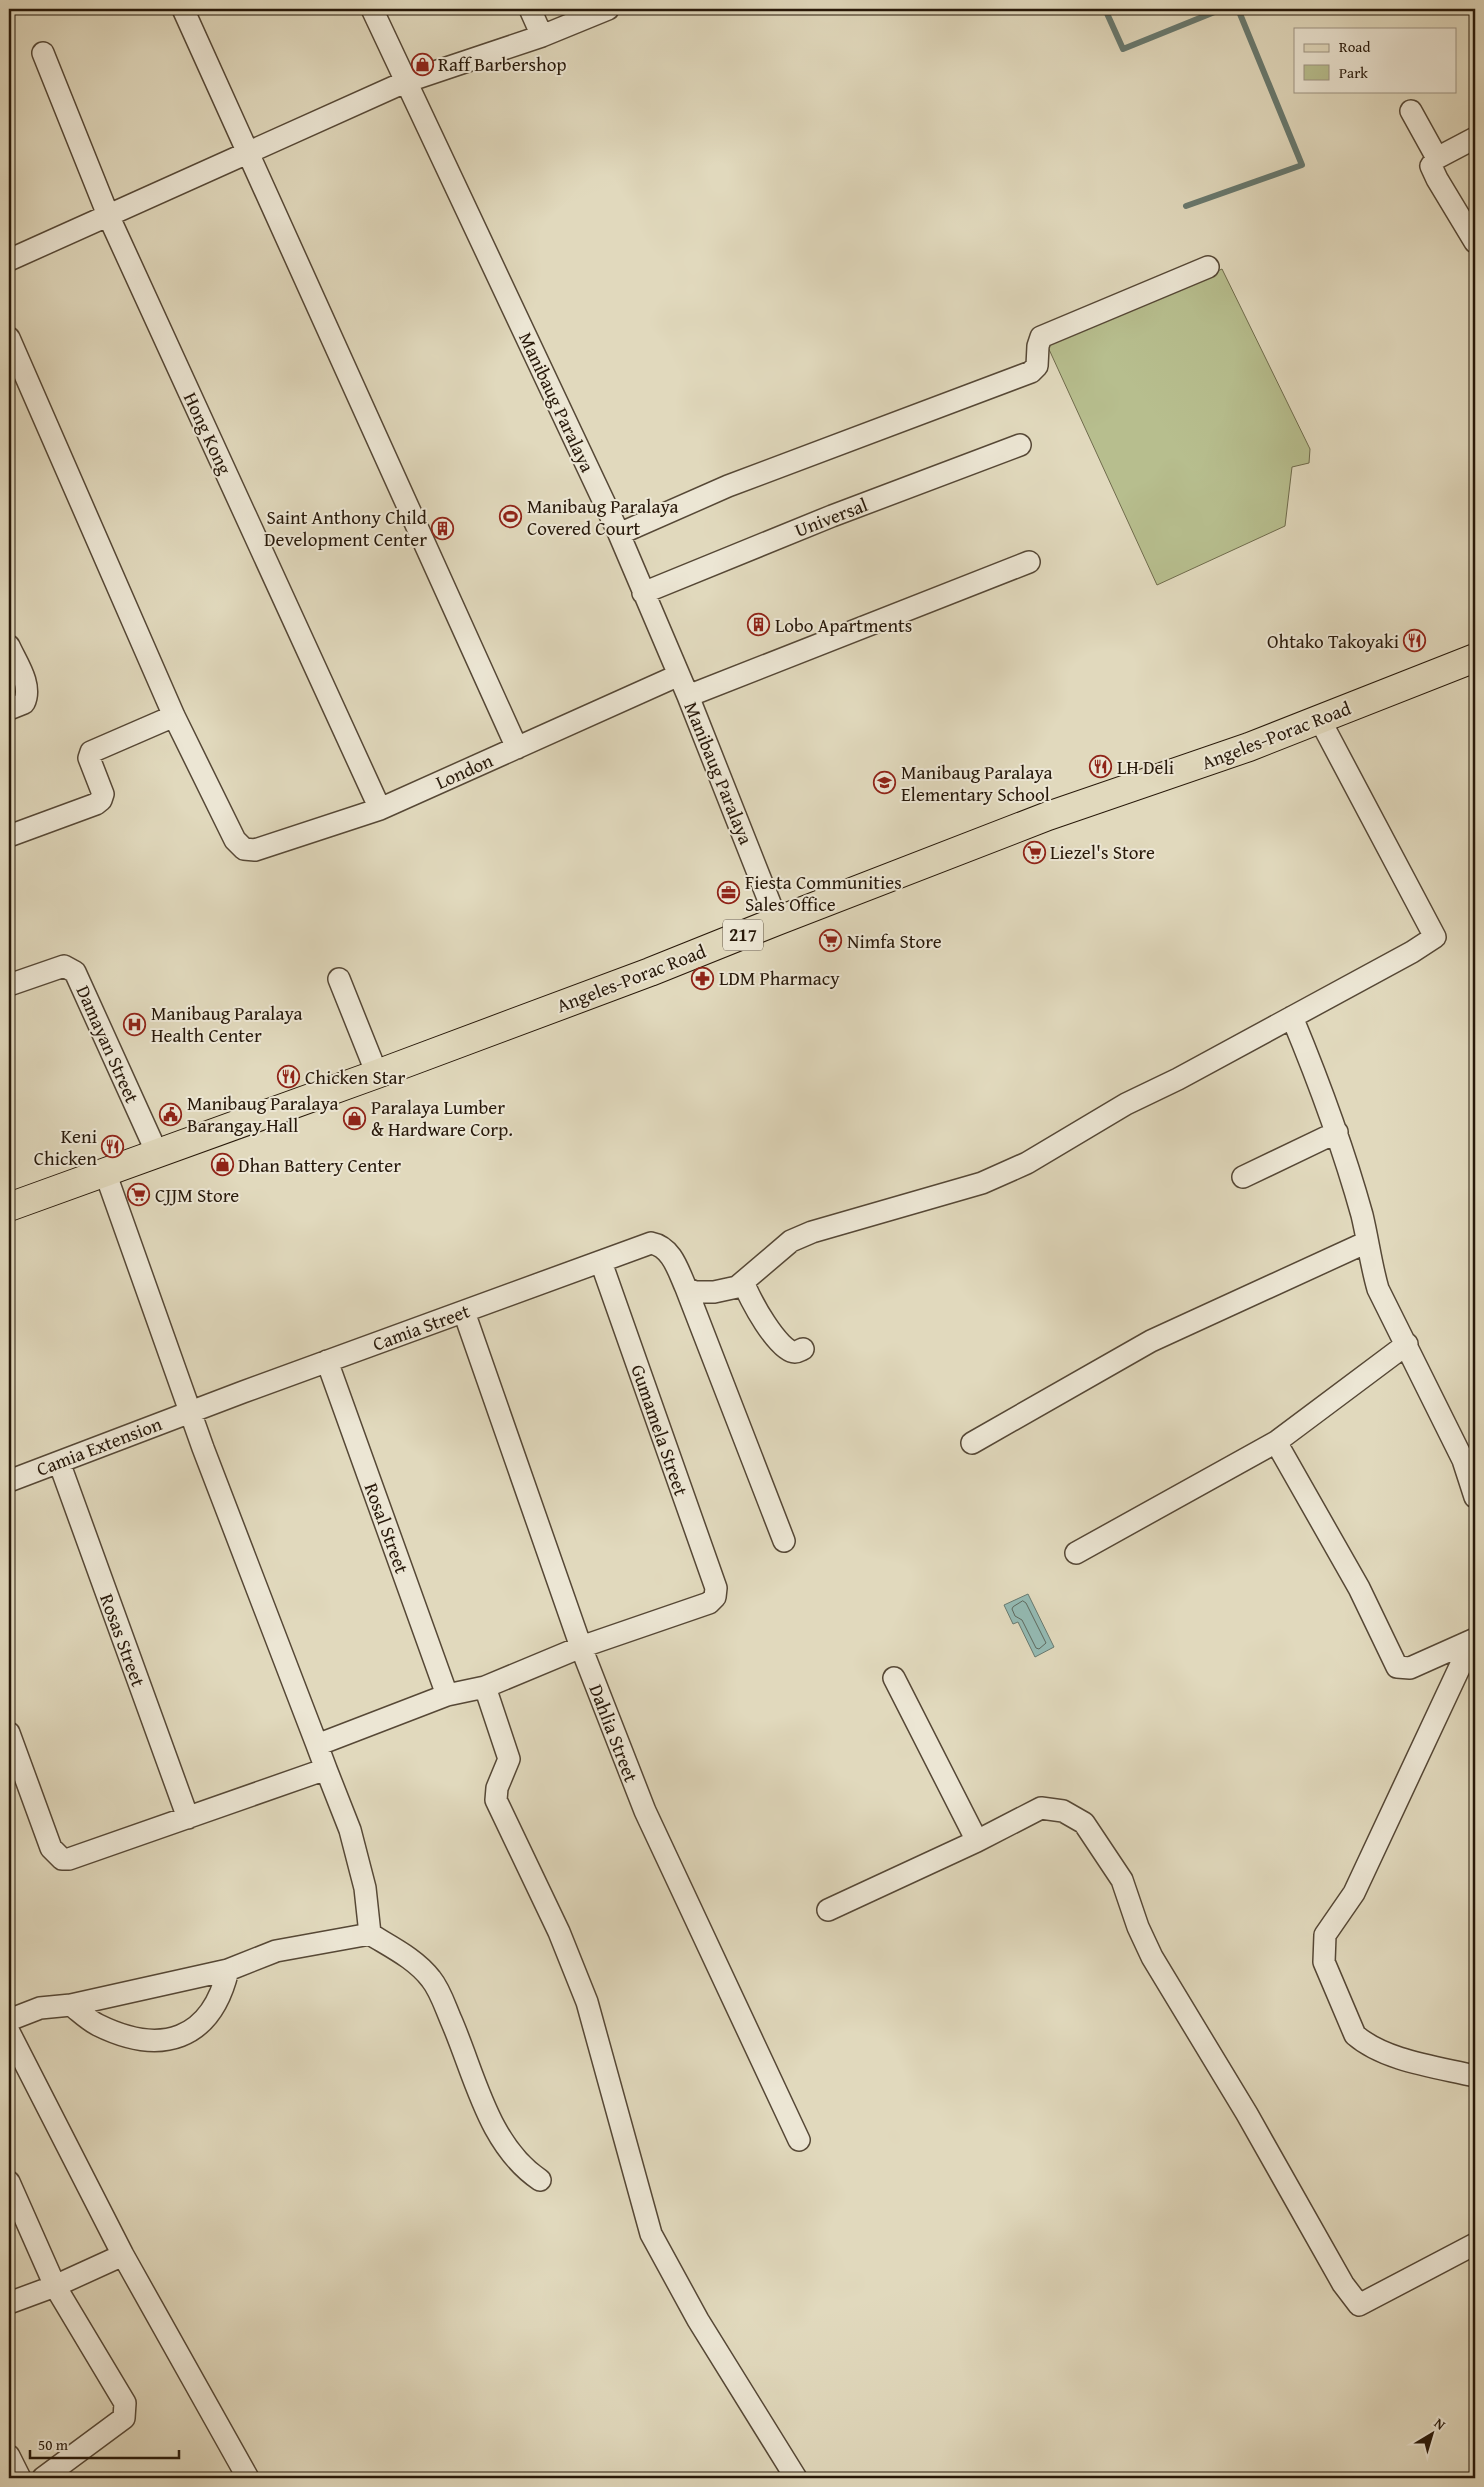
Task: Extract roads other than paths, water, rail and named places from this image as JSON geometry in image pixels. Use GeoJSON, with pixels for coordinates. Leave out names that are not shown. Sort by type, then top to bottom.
{"type":"FeatureCollection","features":[{"type":"Feature","properties":{"kind":"main road","name":"Angeles-Porac Road"},"geometry":{"type":"LineString","coordinates":[[9,1207],[377,1074],[650,972],[777,920],[1048,816],[1249,747],[1475,658]]}},
{"type":"Feature","properties":{"kind":"street"},"geometry":{"type":"LineString","coordinates":[[183,9],[516,748]]}},
{"type":"Feature","properties":{"kind":"street","name":"Manibaug Paralaya"},"geometry":{"type":"LineString","coordinates":[[372,9],[619,534],[688,696],[777,920]]}},
{"type":"Feature","properties":{"kind":"street"},"geometry":{"type":"LineString","coordinates":[[530,9],[542,36]]}},
{"type":"Feature","properties":{"kind":"street"},"geometry":{"type":"LineString","coordinates":[[9,260],[405,82],[542,36],[608,9]]}},
{"type":"Feature","properties":{"kind":"street","name":"Hong Kong"},"geometry":{"type":"LineString","coordinates":[[43,54],[108,215],[380,809]]}},
{"type":"Feature","properties":{"kind":"street"},"geometry":{"type":"LineString","coordinates":[[1411,111],[1434,162],[1437,179],[1475,242]]}},
{"type":"Feature","properties":{"kind":"street"},"geometry":{"type":"LineString","coordinates":[[1434,162],[1475,138]]}},
{"type":"Feature","properties":{"kind":"street"},"geometry":{"type":"LineString","coordinates":[[619,534],[728,486],[1031,372],[1037,366],[1038,346],[1041,337],[1208,267]]}},
{"type":"Feature","properties":{"kind":"street"},"geometry":{"type":"LineString","coordinates":[[9,338],[174,716],[90,752],[89,758],[103,794],[96,804],[9,836]]}},
{"type":"Feature","properties":{"kind":"street","name":"Universal"},"geometry":{"type":"LineString","coordinates":[[644,593],[832,516],[1020,446]]}},
{"type":"Feature","properties":{"kind":"street"},"geometry":{"type":"LineString","coordinates":[[688,696],[1029,562]]}},
{"type":"Feature","properties":{"kind":"street"},"geometry":{"type":"LineString","coordinates":[[9,646],[27,691],[24,703],[9,709]]}},
{"type":"Feature","properties":{"kind":"street","name":"London"},"geometry":{"type":"LineString","coordinates":[[174,716],[235,840],[244,848],[255,850],[380,809],[679,675]]}},
{"type":"Feature","properties":{"kind":"street"},"geometry":{"type":"LineString","coordinates":[[686,1288],[695,1292],[714,1292],[737,1287],[744,1283],[760,1266],[791,1240],[812,1232],[982,1183],[1027,1162],[1126,1104],[1178,1080],[1412,952],[1435,937],[1320,720]]}},
{"type":"Feature","properties":{"kind":"street","name":"Damayan Street"},"geometry":{"type":"LineString","coordinates":[[9,985],[64,966],[76,972],[157,1153]]}},
{"type":"Feature","properties":{"kind":"street"},"geometry":{"type":"LineString","coordinates":[[339,979],[377,1074]]}},
{"type":"Feature","properties":{"kind":"street"},"geometry":{"type":"LineString","coordinates":[[1292,1016],[1337,1132],[1362,1217],[1378,1290],[1407,1344],[1463,1460],[1475,1497]]}},
{"type":"Feature","properties":{"kind":"street"},"geometry":{"type":"LineString","coordinates":[[1243,1177],[1337,1132]]}},
{"type":"Feature","properties":{"kind":"street"},"geometry":{"type":"LineString","coordinates":[[104,1172],[190,1412],[350,1830],[365,1888],[370,1934]]}},
{"type":"Feature","properties":{"kind":"street"},"geometry":{"type":"LineString","coordinates":[[972,1443],[1151,1341],[1367,1242]]}},
{"type":"Feature","properties":{"kind":"street","name":"Camia Street"},"geometry":{"type":"LineString","coordinates":[[190,1412],[651,1243],[662,1245],[669,1252],[686,1288]]}},
{"type":"Feature","properties":{"kind":"street","name":"Gumamela Street"},"geometry":{"type":"LineString","coordinates":[[580,1647],[709,1603],[715,1597],[716,1588],[601,1262]]}},
{"type":"Feature","properties":{"kind":"street"},"geometry":{"type":"LineString","coordinates":[[744,1283],[750,1299],[777,1340],[790,1351],[795,1352],[803,1349]]}},
{"type":"Feature","properties":{"kind":"street"},"geometry":{"type":"LineString","coordinates":[[686,1288],[784,1541]]}},
{"type":"Feature","properties":{"kind":"street","name":"Dahlia Street"},"geometry":{"type":"LineString","coordinates":[[464,1312],[580,1647],[645,1811],[799,2140]]}},
{"type":"Feature","properties":{"kind":"street"},"geometry":{"type":"LineString","coordinates":[[1076,1554],[1276,1442],[1407,1344]]}},
{"type":"Feature","properties":{"kind":"street","name":"Rosal Street"},"geometry":{"type":"LineString","coordinates":[[326,1361],[446,1696]]}},
{"type":"Feature","properties":{"kind":"street","name":"Camia Extension"},"geometry":{"type":"LineString","coordinates":[[9,1481],[190,1412]]}},
{"type":"Feature","properties":{"kind":"street"},"geometry":{"type":"LineString","coordinates":[[1276,1442],[1358,1588],[1397,1667],[1410,1668],[1474,1640]]}},
{"type":"Feature","properties":{"kind":"street","name":"Rosas Street"},"geometry":{"type":"LineString","coordinates":[[59,1462],[188,1818]]}},
{"type":"Feature","properties":{"kind":"street"},"geometry":{"type":"LineString","coordinates":[[1474,1640],[1354,1893],[1325,1936],[1324,1962],[1355,2035],[1364,2043],[1379,2052],[1475,2076]]}},
{"type":"Feature","properties":{"kind":"street"},"geometry":{"type":"LineString","coordinates":[[317,1744],[446,1696],[485,1687],[580,1647]]}},
{"type":"Feature","properties":{"kind":"street"},"geometry":{"type":"LineString","coordinates":[[894,1678],[977,1841]]}},
{"type":"Feature","properties":{"kind":"street"},"geometry":{"type":"LineString","coordinates":[[485,1687],[510,1759],[497,1788],[496,1800],[559,1932],[587,2002],[651,2234],[698,2320],[796,2478]]}},
{"type":"Feature","properties":{"kind":"street"},"geometry":{"type":"LineString","coordinates":[[9,1734],[30,1795],[56,1854],[62,1859],[78,1857],[326,1769]]}},
{"type":"Feature","properties":{"kind":"street"},"geometry":{"type":"LineString","coordinates":[[828,1910],[977,1841],[1041,1808],[1063,1811],[1084,1823],[1122,1880],[1138,1927],[1152,1957],[1230,2084],[1343,2284],[1359,2305],[1475,2244]]}},
{"type":"Feature","properties":{"kind":"street"},"geometry":{"type":"LineString","coordinates":[[9,2020],[40,2008],[70,2005],[228,1970],[276,1951],[370,1934],[415,1962],[432,1979],[465,2053],[494,2128],[516,2162],[540,2180]]}},
{"type":"Feature","properties":{"kind":"street"},"geometry":{"type":"LineString","coordinates":[[70,2005],[97,2025],[144,2042],[180,2037],[196,2026],[212,2009],[224,1986],[228,1970]]}},
{"type":"Feature","properties":{"kind":"street"},"geometry":{"type":"LineString","coordinates":[[9,2032],[123,2255],[248,2478]]}},
{"type":"Feature","properties":{"kind":"street"},"geometry":{"type":"LineString","coordinates":[[9,2182],[55,2286],[124,2403],[126,2411],[124,2418],[112,2428],[43,2478]]}},
{"type":"Feature","properties":{"kind":"street"},"geometry":{"type":"LineString","coordinates":[[9,2303],[55,2286],[123,2255]]}},
{"type":"Feature","properties":{"kind":"street"},"geometry":{"type":"LineString","coordinates":[[9,2456],[20,2478]]}},
{"type":"Feature","properties":{"kind":"water"},"geometry":{"type":"Polygon","coordinates":[[[1028,1594],[1054,1647],[1035,1657],[1018,1622],[1013,1624],[1004,1605],[1028,1594]]]}},
{"type":"Feature","properties":{"kind":"waterway"},"geometry":{"type":"LineString","coordinates":[[1105,9],[1123,49],[1222,9]]}},
{"type":"Feature","properties":{"kind":"waterway"},"geometry":{"type":"LineString","coordinates":[[1186,206],[1302,165],[1238,9]]}},
{"type":"Feature","properties":{"kind":"place","name":"Raff Barbershop"},"geometry":{"type":"Point","coordinates":[422,64]}},
{"type":"Feature","properties":{"kind":"place","name":"Manibaug Paralaya Covered Court"},"geometry":{"type":"Point","coordinates":[511,517]}},
{"type":"Feature","properties":{"kind":"place","name":"Saint Anthony Child Development Center"},"geometry":{"type":"Point","coordinates":[443,528]}},
{"type":"Feature","properties":{"kind":"place","name":"Lobo Apartments"},"geometry":{"type":"Point","coordinates":[759,625]}},
{"type":"Feature","properties":{"kind":"place","name":"Ohtako Takoyaki"},"geometry":{"type":"Point","coordinates":[1415,641]}},
{"type":"Feature","properties":{"kind":"place","name":"LH Deli"},"geometry":{"type":"Point","coordinates":[1101,767]}},
{"type":"Feature","properties":{"kind":"place","name":"Manibaug Paralaya Elementary School"},"geometry":{"type":"Point","coordinates":[885,783]}},
{"type":"Feature","properties":{"kind":"place","name":"Liezel's Store"},"geometry":{"type":"Point","coordinates":[1034,852]}},
{"type":"Feature","properties":{"kind":"place","name":"Fiesta Communities Sales Office"},"geometry":{"type":"Point","coordinates":[729,893]}},
{"type":"Feature","properties":{"kind":"place","name":"Nimfa Store"},"geometry":{"type":"Point","coordinates":[831,941]}},
{"type":"Feature","properties":{"kind":"place","name":"LDM Pharmacy"},"geometry":{"type":"Point","coordinates":[703,978]}},
{"type":"Feature","properties":{"kind":"place","name":"Manibaug Paralaya Health Center"},"geometry":{"type":"Point","coordinates":[135,1024]}},
{"type":"Feature","properties":{"kind":"place","name":"Chicken Star"},"geometry":{"type":"Point","coordinates":[289,1077]}},
{"type":"Feature","properties":{"kind":"place","name":"Manibaug Paralaya Barangay Hall"},"geometry":{"type":"Point","coordinates":[171,1114]}},
{"type":"Feature","properties":{"kind":"place","name":"Paralaya Lumber & Hardware Corp."},"geometry":{"type":"Point","coordinates":[355,1118]}},
{"type":"Feature","properties":{"kind":"place","name":"Keni Chicken"},"geometry":{"type":"Point","coordinates":[113,1147]}},
{"type":"Feature","properties":{"kind":"place","name":"Dhan Battery Center"},"geometry":{"type":"Point","coordinates":[222,1165]}},
{"type":"Feature","properties":{"kind":"place","name":"CJJM Store"},"geometry":{"type":"Point","coordinates":[139,1195]}}]}
